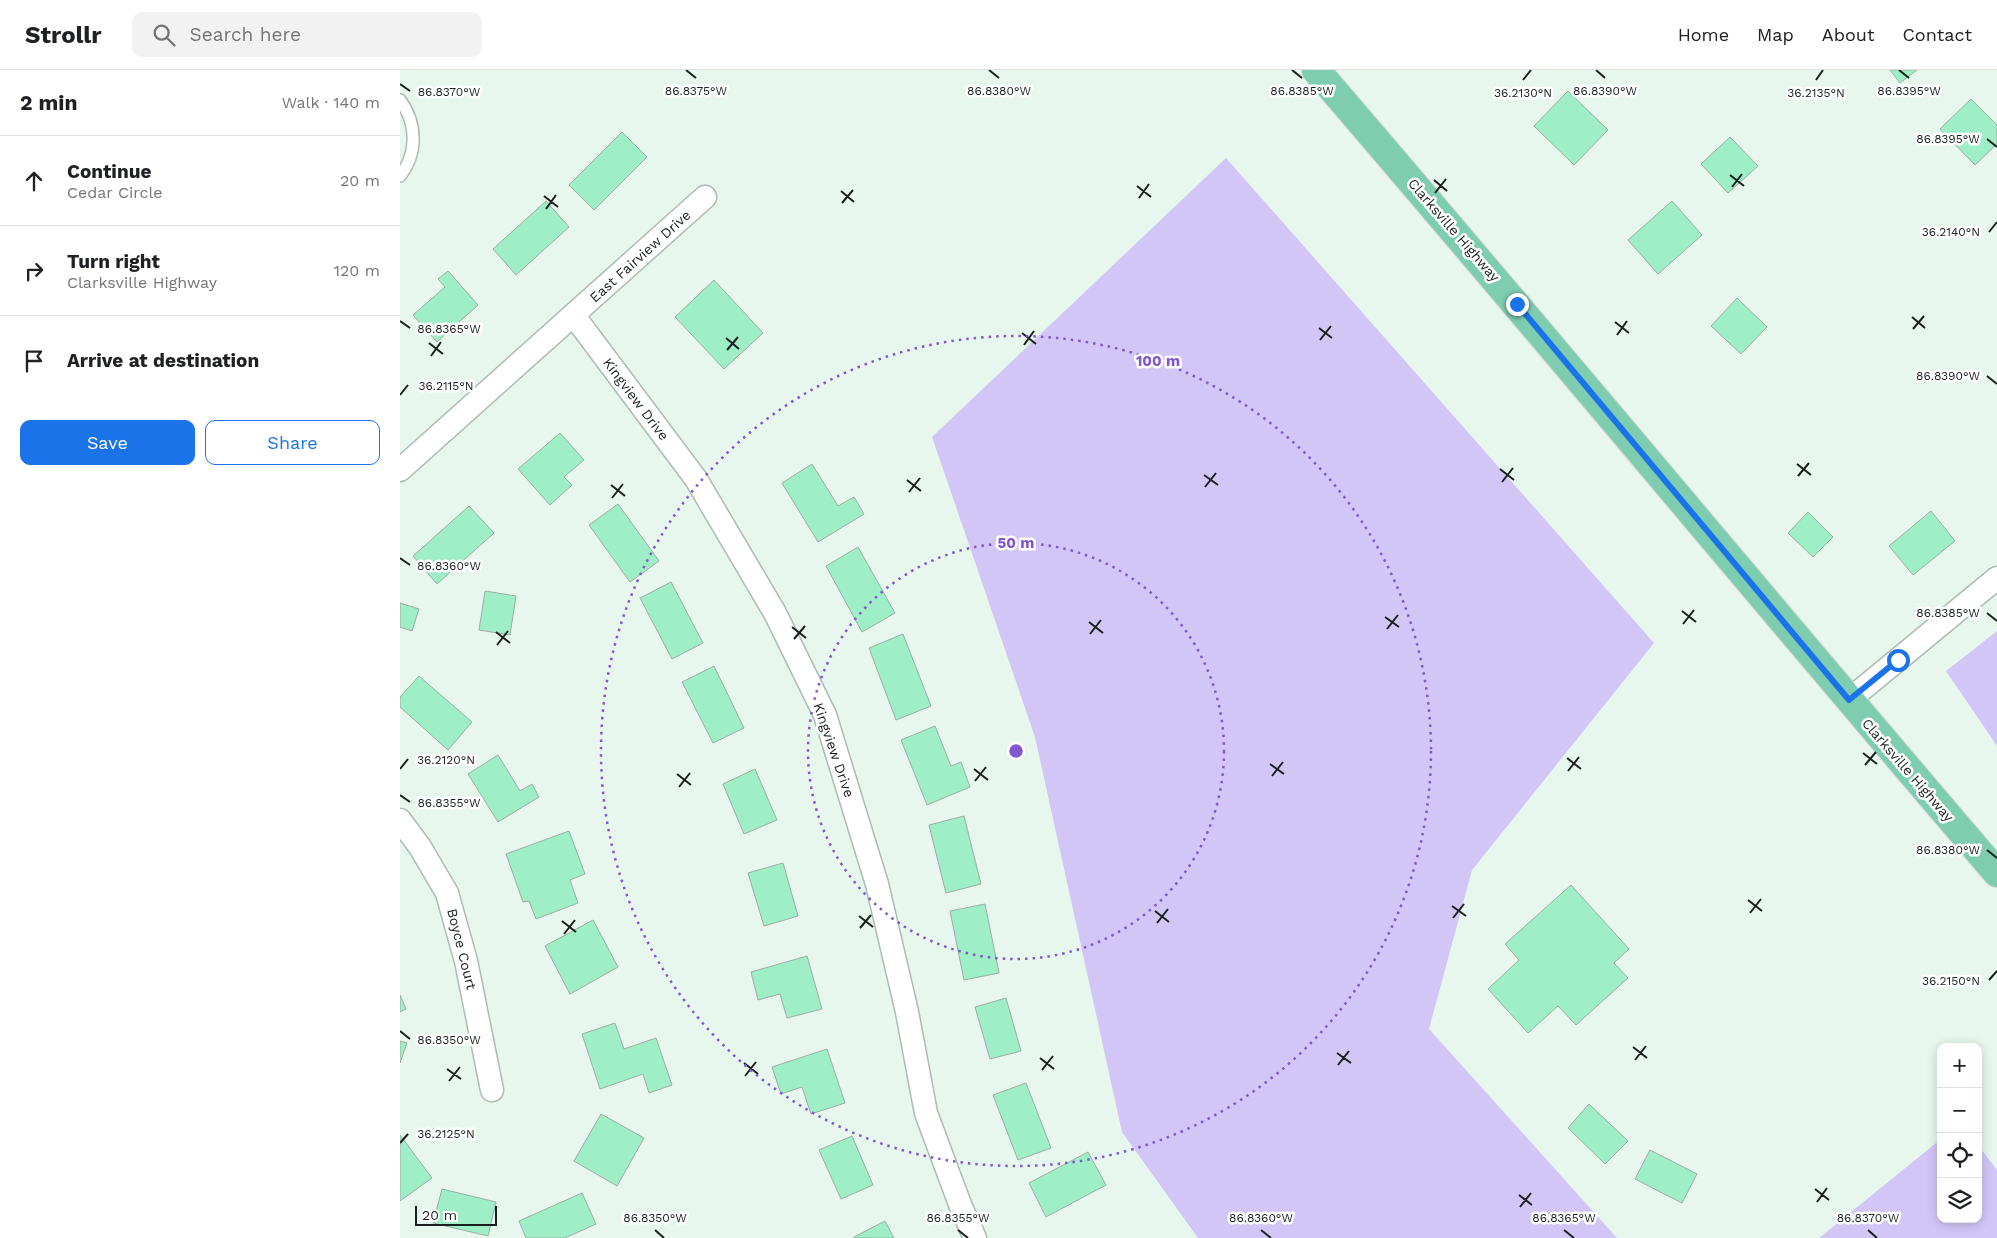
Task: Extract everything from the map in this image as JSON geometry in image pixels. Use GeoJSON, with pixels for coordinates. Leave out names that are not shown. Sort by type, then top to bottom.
{"type":"FeatureCollection","features":[{"type":"Feature","properties":{"kind":"main road","name":"Clarksville Highway"},"geometry":{"type":"LineString","coordinates":[[1316,70],[1517,304],[1849,700],[1997,873]]}},
{"type":"Feature","properties":{"kind":"street","name":"East Fairview Drive"},"geometry":{"type":"LineString","coordinates":[[400,470],[705,197]]}},
{"type":"Feature","properties":{"kind":"street","name":"Kingview Drive"},"geometry":{"type":"LineString","coordinates":[[574,316],[696,478],[776,614],[825,715],[877,884],[907,1012],[926,1113],[961,1207],[975,1238]]}},
{"type":"Feature","properties":{"kind":"street"},"geometry":{"type":"LineString","coordinates":[[1849,700],[1997,578]]}},
{"type":"Feature","properties":{"kind":"street","name":"Boyce Court"},"geometry":{"type":"LineString","coordinates":[[400,820],[420,847],[447,893],[466,961],[492,1090]]}},
{"type":"Feature","properties":{"kind":"lane"},"geometry":{"type":"LineString","coordinates":[[400,100],[412,121],[414,136],[412,153],[400,176]]}},
{"type":"Feature","properties":{"kind":"shaded area"},"geometry":{"type":"Polygon","coordinates":[[[1226,158],[1654,643],[1472,870],[1429,1029],[1617,1238],[1198,1238],[1122,1132],[1035,737],[932,437],[1226,158]]]}},
{"type":"Feature","properties":{"kind":"shaded area"},"geometry":{"type":"Polygon","coordinates":[[[1997,631],[1997,746],[1946,671],[1997,631]]]}},
{"type":"Feature","properties":{"kind":"shaded area"},"geometry":{"type":"Polygon","coordinates":[[[1937,1142],[1937,1223],[1982,1223],[1982,1150],[1997,1170],[1997,1238],[1819,1238],[1937,1142]]]}},
{"type":"Feature","properties":{"kind":"building"},"geometry":{"type":"Polygon","coordinates":[[[1890,70],[1917,70],[1900,83],[1890,70]]]}},
{"type":"Feature","properties":{"kind":"building"},"geometry":{"type":"Polygon","coordinates":[[[1568,91],[1608,130],[1574,165],[1534,126],[1568,91]]]}},
{"type":"Feature","properties":{"kind":"building"},"geometry":{"type":"Polygon","coordinates":[[[1971,99],[1997,125],[1997,144],[1975,165],[1940,129],[1971,99]]]}},
{"type":"Feature","properties":{"kind":"building"},"geometry":{"type":"Polygon","coordinates":[[[622,132],[647,157],[594,210],[569,185],[622,132]]]}},
{"type":"Feature","properties":{"kind":"building"},"geometry":{"type":"Polygon","coordinates":[[[1730,137],[1758,166],[1728,193],[1701,164],[1730,137]]]}},
{"type":"Feature","properties":{"kind":"building"},"geometry":{"type":"Polygon","coordinates":[[[546,201],[569,227],[516,275],[493,249],[546,201]]]}},
{"type":"Feature","properties":{"kind":"building"},"geometry":{"type":"Polygon","coordinates":[[[1672,201],[1702,235],[1658,274],[1628,240],[1672,201]]]}},
{"type":"Feature","properties":{"kind":"building"},"geometry":{"type":"Polygon","coordinates":[[[448,271],[478,305],[437,342],[413,315],[445,287],[438,279],[448,271]]]}},
{"type":"Feature","properties":{"kind":"building"},"geometry":{"type":"Polygon","coordinates":[[[714,280],[763,333],[724,369],[675,317],[714,280]]]}},
{"type":"Feature","properties":{"kind":"building"},"geometry":{"type":"Polygon","coordinates":[[[1737,298],[1767,327],[1741,354],[1711,326],[1737,298]]]}},
{"type":"Feature","properties":{"kind":"building"},"geometry":{"type":"Polygon","coordinates":[[[560,433],[584,460],[564,477],[572,485],[550,505],[518,469],[560,433]]]}},
{"type":"Feature","properties":{"kind":"building"},"geometry":{"type":"Polygon","coordinates":[[[812,464],[838,506],[854,497],[864,514],[818,542],[782,483],[812,464]]]}},
{"type":"Feature","properties":{"kind":"building"},"geometry":{"type":"Polygon","coordinates":[[[618,504],[659,561],[630,582],[589,525],[618,504]]]}},
{"type":"Feature","properties":{"kind":"building"},"geometry":{"type":"Polygon","coordinates":[[[469,506],[494,533],[437,584],[413,556],[469,506]]]}},
{"type":"Feature","properties":{"kind":"building"},"geometry":{"type":"Polygon","coordinates":[[[1931,511],[1955,541],[1913,575],[1889,546],[1931,511]]]}},
{"type":"Feature","properties":{"kind":"building"},"geometry":{"type":"Polygon","coordinates":[[[1808,512],[1833,537],[1813,557],[1788,533],[1808,512]]]}},
{"type":"Feature","properties":{"kind":"building"},"geometry":{"type":"Polygon","coordinates":[[[858,547],[895,613],[862,632],[826,566],[858,547]]]}},
{"type":"Feature","properties":{"kind":"building"},"geometry":{"type":"Polygon","coordinates":[[[671,582],[703,643],[672,659],[640,598],[671,582]]]}},
{"type":"Feature","properties":{"kind":"building"},"geometry":{"type":"Polygon","coordinates":[[[485,591],[516,596],[510,635],[479,630],[485,591]]]}},
{"type":"Feature","properties":{"kind":"building"},"geometry":{"type":"Polygon","coordinates":[[[400,603],[419,609],[412,631],[400,627],[400,603]]]}},
{"type":"Feature","properties":{"kind":"building"},"geometry":{"type":"Polygon","coordinates":[[[903,634],[931,706],[896,720],[869,648],[903,634]]]}},
{"type":"Feature","properties":{"kind":"building"},"geometry":{"type":"Polygon","coordinates":[[[714,666],[744,728],[713,743],[682,682],[714,666]]]}},
{"type":"Feature","properties":{"kind":"building"},"geometry":{"type":"Polygon","coordinates":[[[419,676],[472,722],[448,750],[400,707],[400,697],[419,676]]]}},
{"type":"Feature","properties":{"kind":"building"},"geometry":{"type":"Polygon","coordinates":[[[935,726],[951,766],[961,762],[970,787],[927,805],[901,740],[935,726]]]}},
{"type":"Feature","properties":{"kind":"building"},"geometry":{"type":"Polygon","coordinates":[[[498,755],[520,791],[532,784],[539,797],[498,822],[468,774],[498,755]]]}},
{"type":"Feature","properties":{"kind":"building"},"geometry":{"type":"Polygon","coordinates":[[[755,769],[777,820],[744,834],[723,784],[755,769]]]}},
{"type":"Feature","properties":{"kind":"building"},"geometry":{"type":"Polygon","coordinates":[[[964,816],[981,884],[946,893],[929,825],[964,816]]]}},
{"type":"Feature","properties":{"kind":"building"},"geometry":{"type":"Polygon","coordinates":[[[569,831],[585,874],[570,880],[578,903],[536,919],[529,901],[523,902],[506,854],[569,831]]]}},
{"type":"Feature","properties":{"kind":"building"},"geometry":{"type":"Polygon","coordinates":[[[783,863],[798,916],[764,926],[748,873],[783,863]]]}},
{"type":"Feature","properties":{"kind":"building"},"geometry":{"type":"Polygon","coordinates":[[[1571,885],[1629,949],[1614,963],[1628,978],[1576,1025],[1558,1006],[1528,1033],[1488,989],[1519,960],[1505,944],[1571,885]]]}},
{"type":"Feature","properties":{"kind":"building"},"geometry":{"type":"Polygon","coordinates":[[[985,904],[999,973],[964,980],[950,911],[985,904]]]}},
{"type":"Feature","properties":{"kind":"building"},"geometry":{"type":"Polygon","coordinates":[[[593,920],[618,967],[570,994],[545,946],[593,920]]]}},
{"type":"Feature","properties":{"kind":"building"},"geometry":{"type":"Polygon","coordinates":[[[807,956],[822,1009],[787,1018],[780,994],[758,1000],[751,972],[807,956]]]}},
{"type":"Feature","properties":{"kind":"building"},"geometry":{"type":"Polygon","coordinates":[[[400,995],[406,1009],[400,1012],[400,995]]]}},
{"type":"Feature","properties":{"kind":"building"},"geometry":{"type":"Polygon","coordinates":[[[1006,998],[1021,1051],[990,1059],[975,1007],[1006,998]]]}},
{"type":"Feature","properties":{"kind":"building"},"geometry":{"type":"Polygon","coordinates":[[[615,1023],[624,1049],[656,1038],[672,1085],[649,1093],[643,1074],[600,1089],[582,1034],[615,1023]]]}},
{"type":"Feature","properties":{"kind":"building"},"geometry":{"type":"Polygon","coordinates":[[[400,1041],[407,1043],[400,1063],[400,1041]]]}},
{"type":"Feature","properties":{"kind":"building"},"geometry":{"type":"Polygon","coordinates":[[[827,1049],[845,1103],[811,1114],[802,1087],[781,1094],[772,1067],[827,1049]]]}},
{"type":"Feature","properties":{"kind":"building"},"geometry":{"type":"Polygon","coordinates":[[[1026,1083],[1051,1148],[1018,1160],[993,1095],[1026,1083]]]}},
{"type":"Feature","properties":{"kind":"building"},"geometry":{"type":"Polygon","coordinates":[[[1589,1104],[1628,1141],[1605,1164],[1568,1128],[1589,1104]]]}},
{"type":"Feature","properties":{"kind":"building"},"geometry":{"type":"Polygon","coordinates":[[[601,1114],[644,1138],[617,1186],[574,1161],[601,1114]]]}},
{"type":"Feature","properties":{"kind":"building"},"geometry":{"type":"Polygon","coordinates":[[[400,1135],[432,1178],[400,1201],[400,1135]]]}},
{"type":"Feature","properties":{"kind":"building"},"geometry":{"type":"Polygon","coordinates":[[[852,1136],[873,1185],[841,1199],[819,1150],[852,1136]]]}},
{"type":"Feature","properties":{"kind":"building"},"geometry":{"type":"Polygon","coordinates":[[[1650,1150],[1697,1174],[1682,1203],[1635,1179],[1650,1150]]]}},
{"type":"Feature","properties":{"kind":"building"},"geometry":{"type":"Polygon","coordinates":[[[1088,1152],[1106,1185],[1046,1217],[1029,1183],[1088,1152]]]}},
{"type":"Feature","properties":{"kind":"building"},"geometry":{"type":"Polygon","coordinates":[[[442,1189],[496,1202],[488,1236],[433,1223],[442,1189]]]}},
{"type":"Feature","properties":{"kind":"building"},"geometry":{"type":"Polygon","coordinates":[[[582,1193],[596,1224],[565,1238],[526,1238],[519,1221],[582,1193]]]}},
{"type":"Feature","properties":{"kind":"building"},"geometry":{"type":"Polygon","coordinates":[[[885,1221],[894,1238],[854,1238],[854,1237],[885,1221]]]}},
{"type":"Feature","properties":{"kind":"route"},"geometry":{"type":"LineString","coordinates":[[1517,304],[1849,700],[1898,660]]}}]}
